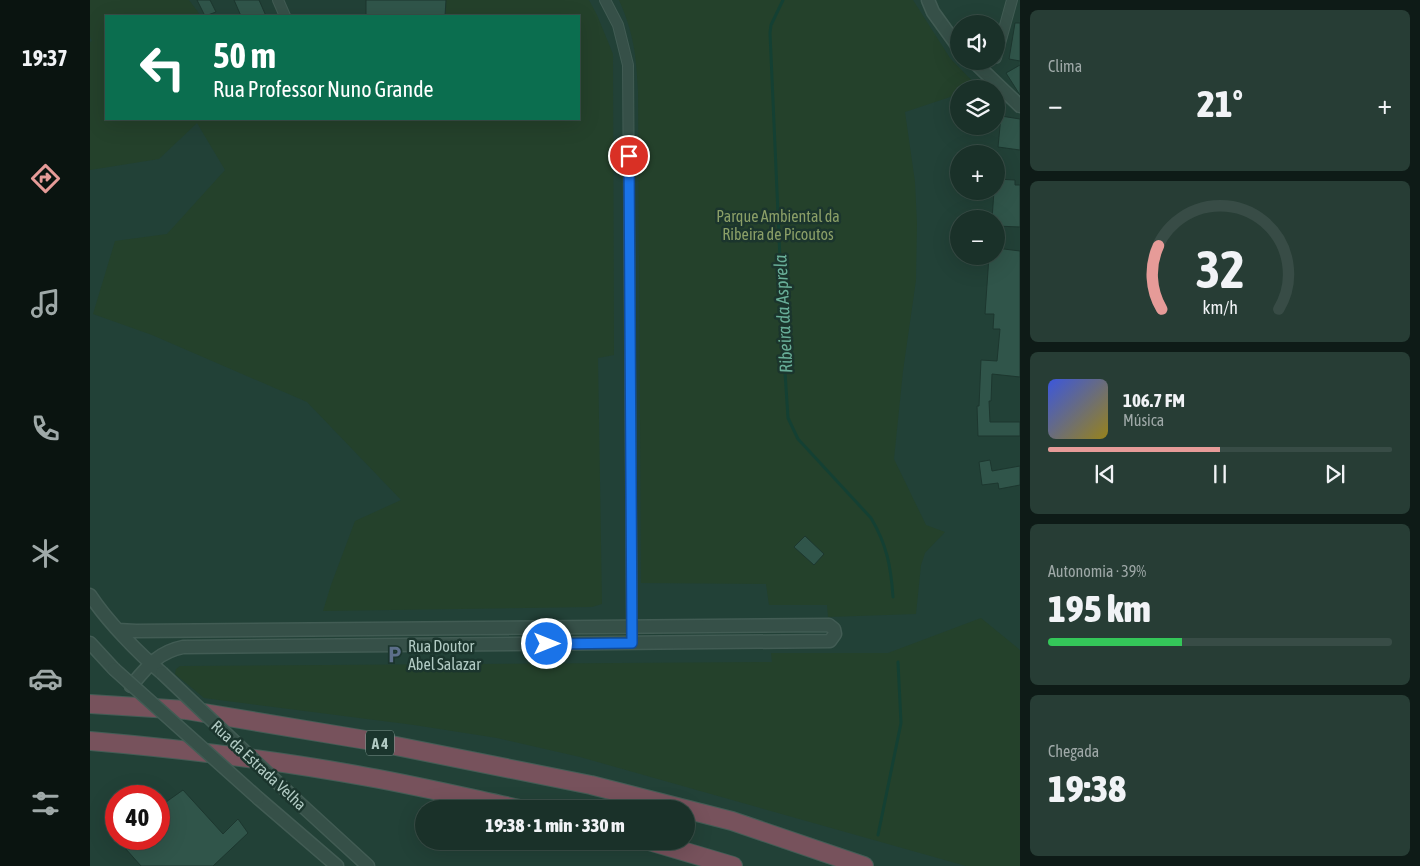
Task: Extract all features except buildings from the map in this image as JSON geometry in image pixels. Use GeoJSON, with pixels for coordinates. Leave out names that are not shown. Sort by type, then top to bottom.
{"type":"FeatureCollection","features":[{"type":"Feature","properties":{"kind":"highway","name":"A 4"},"geometry":{"type":"LineString","coordinates":[[90,704],[186,710],[366,740],[591,785],[732,821],[864,866]]}},
{"type":"Feature","properties":{"kind":"highway","name":"A 4"},"geometry":{"type":"LineString","coordinates":[[90,741],[188,750],[330,770],[476,800]]}},
{"type":"Feature","properties":{"kind":"highway"},"geometry":{"type":"LineString","coordinates":[[679,850],[733,866]]}},
{"type":"Feature","properties":{"kind":"street"},"geometry":{"type":"LineString","coordinates":[[278,0],[285,15]]}},
{"type":"Feature","properties":{"kind":"street"},"geometry":{"type":"LineString","coordinates":[[605,0],[618,25],[628,65],[632,643]]}},
{"type":"Feature","properties":{"kind":"street"},"geometry":{"type":"LineString","coordinates":[[928,0],[933,12],[950,36]]}},
{"type":"Feature","properties":{"kind":"street"},"geometry":{"type":"LineString","coordinates":[[1005,26],[1012,0]]}},
{"type":"Feature","properties":{"kind":"street"},"geometry":{"type":"LineString","coordinates":[[982,70],[1020,106]]}},
{"type":"Feature","properties":{"kind":"street"},"geometry":{"type":"LineString","coordinates":[[990,78],[993,70]]}},
{"type":"Feature","properties":{"kind":"street","name":"Rua da Estrada Velha"},"geometry":{"type":"LineString","coordinates":[[90,595],[98,608],[147,667],[162,673],[297,802],[368,866]]}},
{"type":"Feature","properties":{"kind":"street"},"geometry":{"type":"LineString","coordinates":[[118,630],[829,625],[834,628],[835,634],[830,641],[183,646],[170,649],[147,667],[131,686]]}},
{"type":"Feature","properties":{"kind":"street","name":"Rua da Estrada Velha"},"geometry":{"type":"LineString","coordinates":[[90,643],[131,686],[337,866]]}},
{"type":"Feature","properties":{"kind":"green space"},"geometry":{"type":"Polygon","coordinates":[[[90,0],[189,0],[200,15],[105,15],[105,120],[580,120],[580,15],[445,15],[446,0],[589,0],[613,54],[614,355],[598,358],[602,604],[592,607],[323,611],[355,521],[401,500],[307,402],[152,335],[93,314],[115,241],[167,234],[225,170],[197,123],[159,159],[90,170],[90,42],[92,41],[90,37],[90,0]]]}},
{"type":"Feature","properties":{"kind":"green space","name":"Parque Ambiental da Ribeira de Picoutos"},"geometry":{"type":"Polygon","coordinates":[[[619,0],[913,0],[950,58],[950,70],[962,70],[971,80],[950,80],[950,97],[905,112],[915,182],[917,224],[916,280],[903,371],[894,459],[926,525],[945,532],[925,553],[921,565],[916,614],[828,617],[827,605],[769,605],[766,584],[641,583],[638,91],[633,45],[619,0]]]}},
{"type":"Feature","properties":{"kind":"green space"},"geometry":{"type":"Polygon","coordinates":[[[981,618],[1020,650],[1020,866],[966,866],[580,757],[497,738],[414,725],[204,698],[175,674],[176,669],[180,666],[772,662],[771,653],[888,653],[981,618]]]}},
{"type":"Feature","properties":{"kind":"waterway","name":"Ribeira da Asprela"},"geometry":{"type":"LineString","coordinates":[[783,0],[771,25],[770,33],[788,418],[798,439],[871,518],[887,556],[893,597]]}},
{"type":"Feature","properties":{"kind":"waterway","name":"Ribeira da Asprela"},"geometry":{"type":"LineString","coordinates":[[878,835],[901,723],[898,662]]}},
{"type":"Feature","properties":{"kind":"place","name":"Rua Doutor Abel Salazar"},"geometry":{"type":"Point","coordinates":[394,655]}},
{"type":"Feature","properties":{"kind":"route"},"geometry":{"type":"LineString","coordinates":[[547,644],[632,643],[629,156]]}}]}
